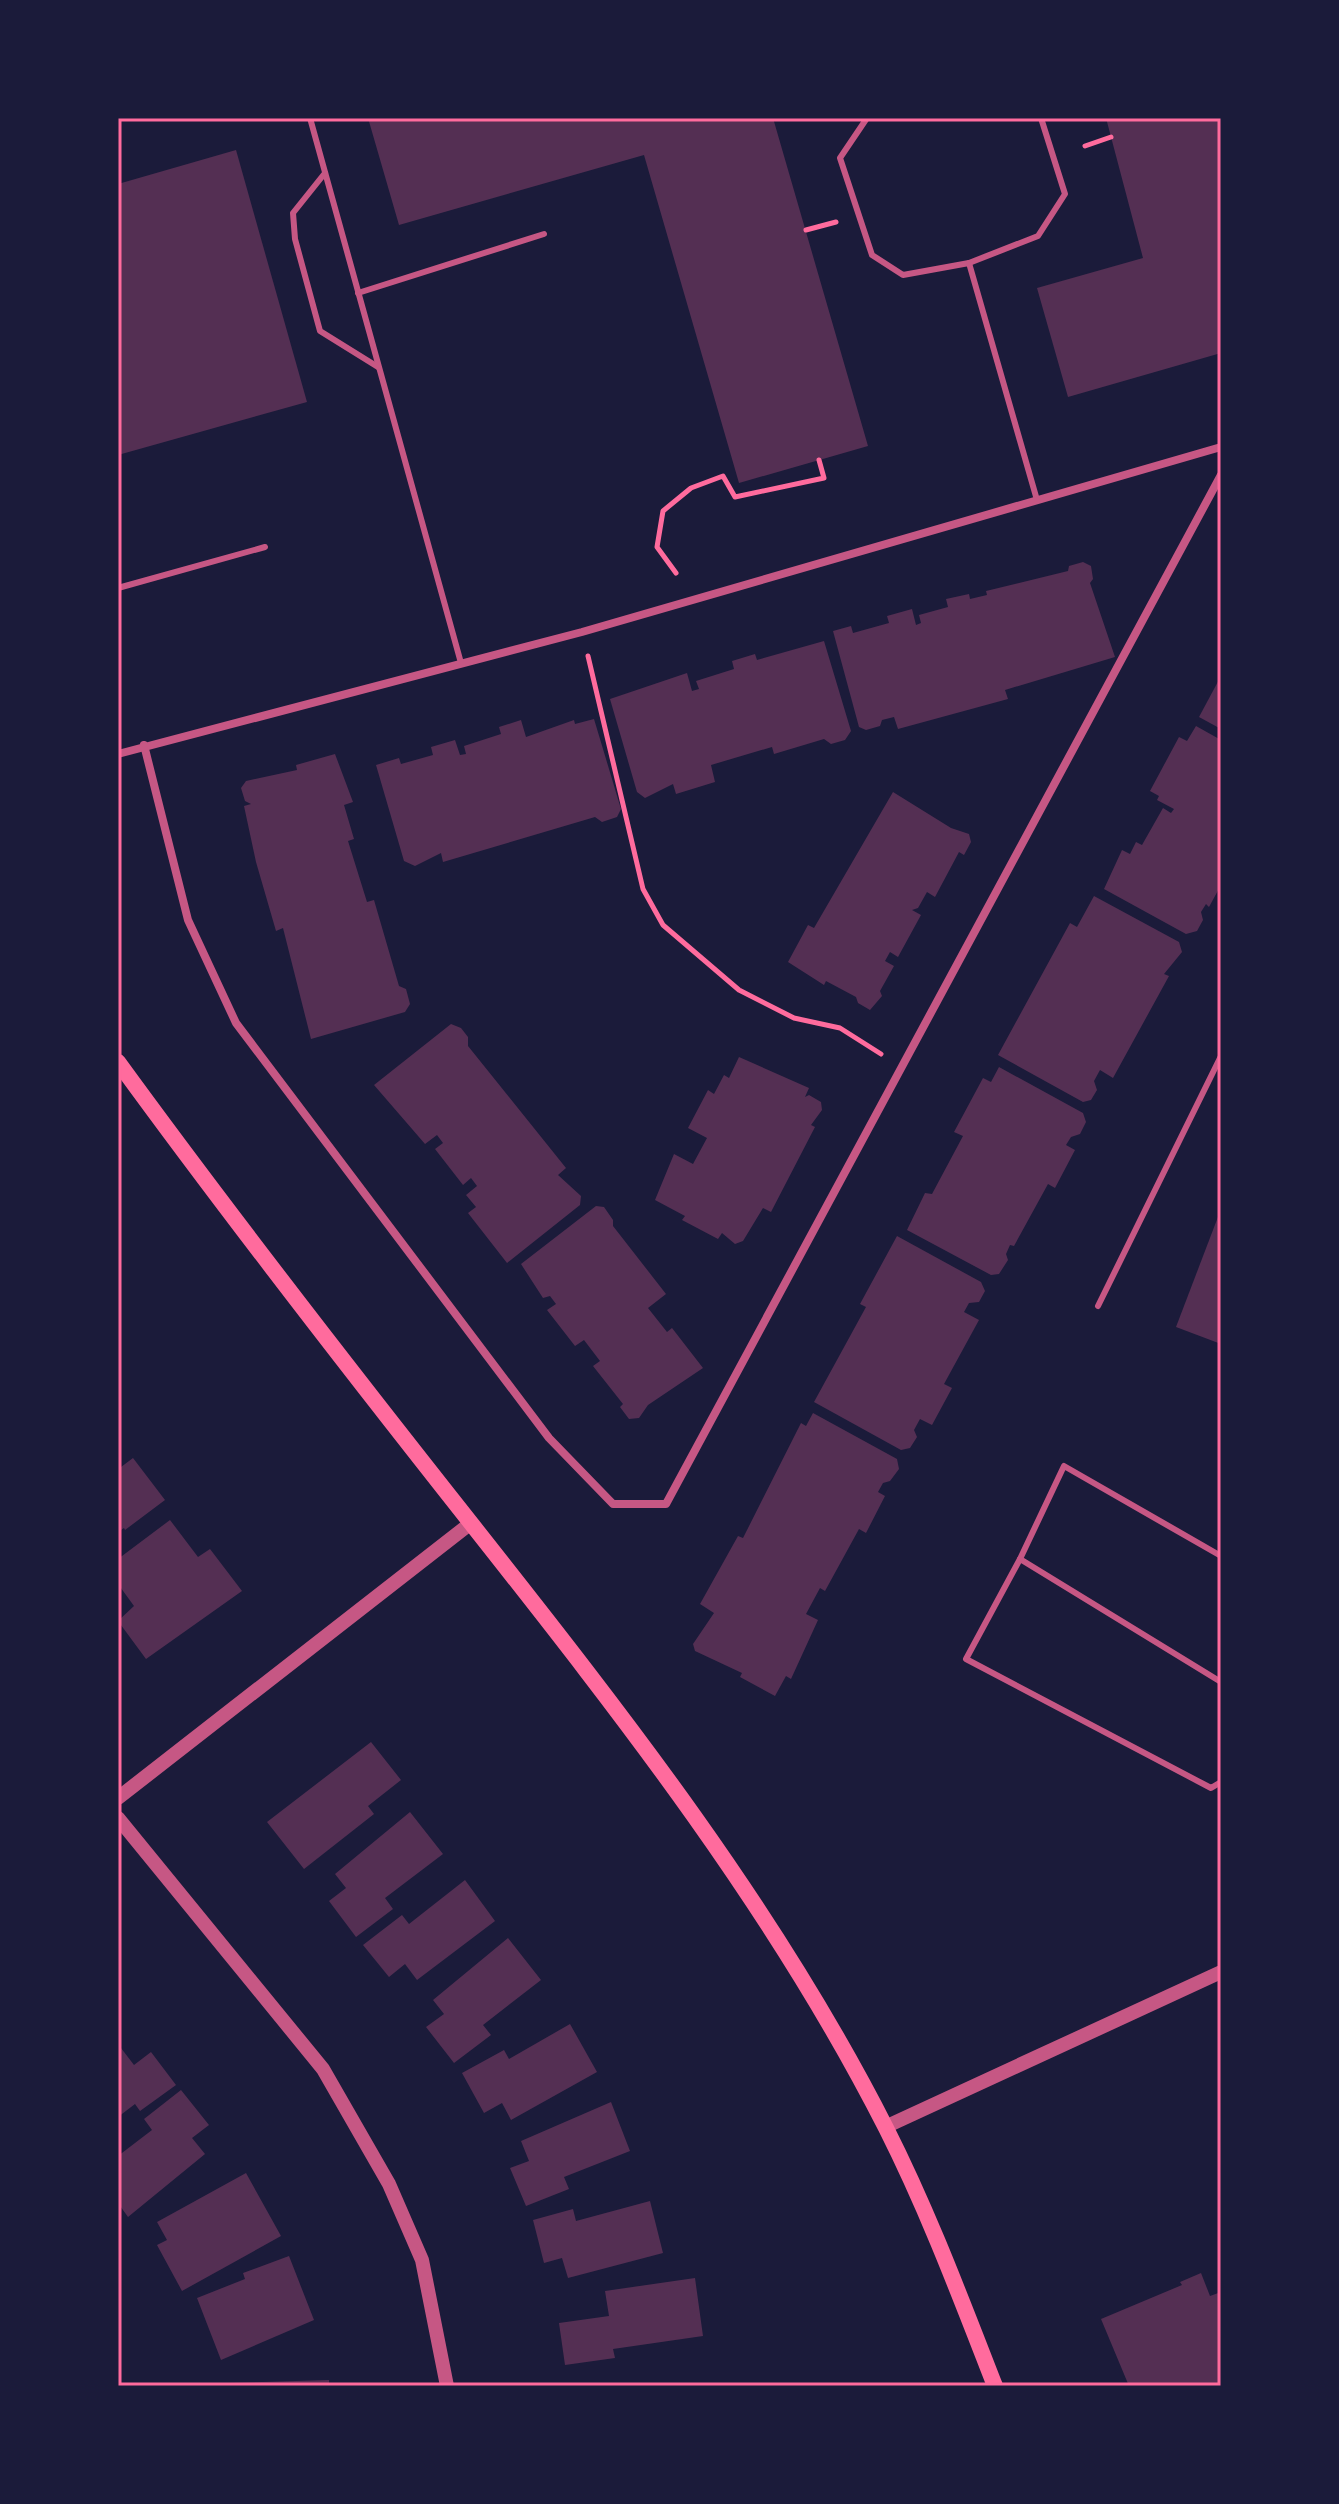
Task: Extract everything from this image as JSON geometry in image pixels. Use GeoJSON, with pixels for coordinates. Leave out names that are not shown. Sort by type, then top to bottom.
{"type":"FeatureCollection","features":[{"type":"Feature","properties":{"kind":"main road"},"geometry":{"type":"LineString","coordinates":[[118,1062],[216,1197],[658,1766],[775,1937],[885,2127],[941,2249],[995,2386]]}},
{"type":"Feature","properties":{"kind":"street"},"geometry":{"type":"LineString","coordinates":[[118,754],[582,632],[1221,447]]}},
{"type":"Feature","properties":{"kind":"street"},"geometry":{"type":"LineString","coordinates":[[144,745],[188,920],[236,1023],[549,1438],[613,1504],[666,1504],[1221,475]]}},
{"type":"Feature","properties":{"kind":"street"},"geometry":{"type":"LineString","coordinates":[[118,1798],[471,1523]]}},
{"type":"Feature","properties":{"kind":"street"},"geometry":{"type":"LineString","coordinates":[[118,1818],[323,2069],[389,2184],[422,2260],[447,2386]]}},
{"type":"Feature","properties":{"kind":"street"},"geometry":{"type":"LineString","coordinates":[[885,2127],[1221,1972]]}},
{"type":"Feature","properties":{"kind":"lane"},"geometry":{"type":"LineString","coordinates":[[310,118],[461,663]]}},
{"type":"Feature","properties":{"kind":"lane"},"geometry":{"type":"LineString","coordinates":[[867,118],[840,158],[872,255],[903,275],[969,263],[1038,236],[1065,194],[1041,118]]}},
{"type":"Feature","properties":{"kind":"lane"},"geometry":{"type":"LineString","coordinates":[[325,173],[293,213],[295,239],[320,331],[379,368]]}},
{"type":"Feature","properties":{"kind":"lane"},"geometry":{"type":"LineString","coordinates":[[358,293],[544,234]]}},
{"type":"Feature","properties":{"kind":"lane"},"geometry":{"type":"LineString","coordinates":[[969,263],[1037,500]]}},
{"type":"Feature","properties":{"kind":"lane"},"geometry":{"type":"LineString","coordinates":[[118,588],[265,547]]}},
{"type":"Feature","properties":{"kind":"lane"},"geometry":{"type":"LineString","coordinates":[[1098,1306],[1221,1056]]}},
{"type":"Feature","properties":{"kind":"lane"},"geometry":{"type":"LineString","coordinates":[[1221,1556],[1064,1466],[1020,1559],[966,1659],[1211,1788],[1221,1782]]}},
{"type":"Feature","properties":{"kind":"lane"},"geometry":{"type":"LineString","coordinates":[[1020,1559],[1221,1682]]}},
{"type":"Feature","properties":{"kind":"path"},"geometry":{"type":"LineString","coordinates":[[1085,146],[1111,137]]}},
{"type":"Feature","properties":{"kind":"path"},"geometry":{"type":"LineString","coordinates":[[806,230],[837,221]]}},
{"type":"Feature","properties":{"kind":"path"},"geometry":{"type":"LineString","coordinates":[[676,573],[657,547],[663,511],[691,488],[723,476],[735,497],[824,478],[819,460]]}},
{"type":"Feature","properties":{"kind":"path"},"geometry":{"type":"LineString","coordinates":[[582,632],[643,889],[663,925],[739,990],[794,1018],[840,1028],[901,1068]]}},
{"type":"Feature","properties":{"kind":"building"},"geometry":{"type":"Polygon","coordinates":[[[368,118],[773,118],[868,446],[739,483],[644,155],[399,225],[368,118]]]}},
{"type":"Feature","properties":{"kind":"building"},"geometry":{"type":"Polygon","coordinates":[[[1106,118],[1221,118],[1221,353],[1068,397],[1037,288],[1143,258],[1106,118]]]}},
{"type":"Feature","properties":{"kind":"building"},"geometry":{"type":"Polygon","coordinates":[[[236,150],[307,402],[118,455],[118,184],[236,150]]]}},
{"type":"Feature","properties":{"kind":"building"},"geometry":{"type":"Polygon","coordinates":[[[1083,562],[1091,566],[1093,579],[1090,583],[1115,657],[1005,690],[1008,699],[898,729],[894,717],[866,730],[859,727],[833,631],[851,626],[853,633],[889,623],[887,616],[912,609],[916,625],[921,623],[919,615],[948,607],[946,599],[969,594],[970,599],[987,595],[986,591],[1068,571],[1069,566],[1083,562]]]}},
{"type":"Feature","properties":{"kind":"building"},"geometry":{"type":"Polygon","coordinates":[[[824,641],[851,731],[845,740],[831,744],[824,739],[774,754],[772,747],[711,765],[715,782],[676,794],[673,784],[645,798],[637,792],[610,699],[687,673],[692,691],[699,689],[696,681],[734,669],[732,661],[755,654],[757,660],[824,641]]]}},
{"type":"Feature","properties":{"kind":"building"},"geometry":{"type":"Polygon","coordinates":[[[1221,676],[1221,729],[1199,717],[1221,676]]]}},
{"type":"Feature","properties":{"kind":"building"},"geometry":{"type":"Polygon","coordinates":[[[594,719],[621,809],[617,817],[602,822],[595,817],[443,862],[441,853],[415,866],[404,861],[376,765],[399,758],[401,764],[433,755],[431,747],[455,740],[460,755],[466,754],[464,746],[501,734],[499,727],[521,720],[526,737],[574,720],[575,724],[594,719]]]}},
{"type":"Feature","properties":{"kind":"building"},"geometry":{"type":"Polygon","coordinates":[[[1196,726],[1221,740],[1221,885],[1209,907],[1206,904],[1201,912],[1203,920],[1197,931],[1186,934],[1104,889],[1122,850],[1130,854],[1136,842],[1142,845],[1163,808],[1171,813],[1174,809],[1157,800],[1159,796],[1150,791],[1179,737],[1187,741],[1196,726]]]}},
{"type":"Feature","properties":{"kind":"building"},"geometry":{"type":"Polygon","coordinates":[[[335,754],[353,802],[344,805],[354,839],[348,841],[367,902],[374,900],[399,986],[406,989],[410,1004],[405,1012],[311,1039],[283,928],[276,931],[256,862],[244,806],[251,804],[245,801],[241,788],[246,781],[297,770],[296,765],[335,754]]]}},
{"type":"Feature","properties":{"kind":"building"},"geometry":{"type":"Polygon","coordinates":[[[893,792],[951,828],[969,834],[971,842],[964,855],[959,852],[935,897],[927,892],[918,908],[912,910],[921,915],[898,957],[890,952],[885,961],[894,966],[880,991],[882,996],[870,1010],[858,1003],[856,997],[826,981],[824,985],[788,962],[808,925],[814,928],[893,792]]]}},
{"type":"Feature","properties":{"kind":"building"},"geometry":{"type":"Polygon","coordinates":[[[1094,896],[1179,942],[1182,952],[1164,974],[1169,976],[1113,1078],[1100,1070],[1094,1081],[1097,1090],[1091,1100],[1083,1102],[998,1055],[1070,923],[1077,927],[1094,896]]]}},
{"type":"Feature","properties":{"kind":"building"},"geometry":{"type":"Polygon","coordinates":[[[451,1024],[461,1028],[468,1037],[468,1046],[566,1168],[558,1175],[581,1196],[580,1205],[507,1263],[468,1213],[476,1207],[466,1195],[477,1186],[471,1178],[463,1185],[435,1149],[443,1143],[437,1135],[425,1144],[374,1085],[451,1024]]]}},
{"type":"Feature","properties":{"kind":"building"},"geometry":{"type":"Polygon","coordinates":[[[739,1057],[809,1088],[805,1097],[809,1095],[821,1102],[822,1110],[811,1125],[815,1127],[771,1212],[763,1208],[743,1241],[735,1244],[722,1233],[718,1239],[682,1220],[685,1216],[655,1200],[674,1154],[693,1164],[707,1138],[688,1128],[708,1090],[714,1094],[724,1075],[729,1078],[739,1057]]]}},
{"type":"Feature","properties":{"kind":"building"},"geometry":{"type":"Polygon","coordinates":[[[999,1067],[1083,1113],[1086,1122],[1080,1134],[1071,1137],[1066,1145],[1075,1150],[1055,1188],[1048,1184],[1014,1246],[1010,1245],[1006,1254],[1008,1260],[999,1274],[991,1275],[907,1230],[925,1193],[932,1194],[963,1136],[954,1132],[983,1078],[991,1082],[999,1067]]]}},
{"type":"Feature","properties":{"kind":"building"},"geometry":{"type":"Polygon","coordinates":[[[596,1206],[604,1207],[613,1220],[613,1226],[666,1294],[648,1308],[667,1332],[672,1328],[703,1368],[648,1405],[639,1418],[629,1419],[620,1407],[623,1404],[593,1366],[600,1361],[584,1340],[575,1346],[547,1310],[556,1304],[550,1296],[543,1298],[521,1264],[596,1206]]]}},
{"type":"Feature","properties":{"kind":"building"},"geometry":{"type":"Polygon","coordinates":[[[1221,1209],[1221,1344],[1176,1327],[1221,1209]]]}},
{"type":"Feature","properties":{"kind":"building"},"geometry":{"type":"Polygon","coordinates":[[[897,1236],[981,1282],[985,1291],[979,1302],[969,1303],[964,1312],[979,1320],[944,1384],[952,1388],[932,1425],[920,1419],[914,1430],[917,1437],[910,1448],[901,1450],[814,1402],[866,1307],[860,1304],[897,1236]]]}},
{"type":"Feature","properties":{"kind":"building"},"geometry":{"type":"Polygon","coordinates":[[[813,1413],[897,1459],[899,1469],[878,1492],[885,1496],[866,1533],[859,1529],[825,1591],[820,1588],[806,1614],[818,1620],[791,1679],[786,1676],[775,1696],[740,1677],[742,1673],[695,1651],[693,1644],[714,1613],[700,1604],[738,1536],[743,1538],[801,1423],[806,1426],[813,1413]]]}},
{"type":"Feature","properties":{"kind":"building"},"geometry":{"type":"Polygon","coordinates":[[[133,1458],[165,1500],[118,1532],[118,1464],[121,1467],[133,1458]]]}},
{"type":"Feature","properties":{"kind":"building"},"geometry":{"type":"Polygon","coordinates":[[[170,1520],[198,1557],[210,1549],[242,1591],[146,1659],[118,1621],[134,1606],[118,1584],[118,1559],[170,1520]]]}},
{"type":"Feature","properties":{"kind":"building"},"geometry":{"type":"Polygon","coordinates":[[[371,1742],[401,1780],[368,1806],[374,1814],[304,1869],[267,1822],[371,1742]]]}},
{"type":"Feature","properties":{"kind":"building"},"geometry":{"type":"Polygon","coordinates":[[[410,1812],[443,1854],[385,1898],[393,1909],[356,1937],[329,1901],[346,1888],[335,1874],[410,1812]]]}},
{"type":"Feature","properties":{"kind":"building"},"geometry":{"type":"Polygon","coordinates":[[[465,1880],[495,1921],[417,1980],[405,1964],[389,1977],[363,1945],[402,1915],[409,1924],[465,1880]]]}},
{"type":"Feature","properties":{"kind":"building"},"geometry":{"type":"Polygon","coordinates":[[[508,1938],[541,1980],[483,2025],[491,2035],[454,2063],[426,2027],[444,2014],[433,2000],[508,1938]]]}},
{"type":"Feature","properties":{"kind":"building"},"geometry":{"type":"Polygon","coordinates":[[[570,2024],[597,2072],[511,2120],[502,2103],[484,2113],[462,2073],[504,2050],[509,2059],[570,2024]]]}},
{"type":"Feature","properties":{"kind":"building"},"geometry":{"type":"Polygon","coordinates":[[[121,2048],[134,2065],[151,2052],[176,2085],[140,2111],[135,2104],[118,2117],[118,2051],[121,2048]]]}},
{"type":"Feature","properties":{"kind":"building"},"geometry":{"type":"Polygon","coordinates":[[[181,2090],[209,2125],[192,2138],[205,2154],[128,2217],[118,2203],[118,2156],[152,2130],[144,2119],[181,2090]]]}},
{"type":"Feature","properties":{"kind":"building"},"geometry":{"type":"Polygon","coordinates":[[[611,2102],[630,2151],[564,2177],[569,2189],[526,2206],[510,2168],[529,2161],[521,2141],[611,2102]]]}},
{"type":"Feature","properties":{"kind":"building"},"geometry":{"type":"Polygon","coordinates":[[[246,2173],[281,2236],[182,2291],[157,2245],[167,2240],[157,2222],[246,2173]]]}},
{"type":"Feature","properties":{"kind":"building"},"geometry":{"type":"Polygon","coordinates":[[[650,2201],[663,2253],[568,2278],[562,2258],[544,2263],[533,2220],[573,2209],[576,2221],[650,2201]]]}},
{"type":"Feature","properties":{"kind":"building"},"geometry":{"type":"Polygon","coordinates":[[[289,2256],[314,2320],[221,2360],[197,2298],[245,2279],[243,2273],[289,2256]]]}},
{"type":"Feature","properties":{"kind":"building"},"geometry":{"type":"Polygon","coordinates":[[[1201,2273],[1210,2296],[1221,2292],[1221,2386],[1129,2386],[1101,2319],[1182,2285],[1180,2282],[1201,2273]]]}},
{"type":"Feature","properties":{"kind":"building"},"geometry":{"type":"Polygon","coordinates":[[[695,2278],[703,2336],[613,2349],[615,2358],[565,2365],[559,2323],[609,2316],[605,2291],[695,2278]]]}},
{"type":"Feature","properties":{"kind":"building"},"geometry":{"type":"Polygon","coordinates":[[[329,2380],[329,2386],[229,2386],[229,2383],[329,2380]]]}}]}
